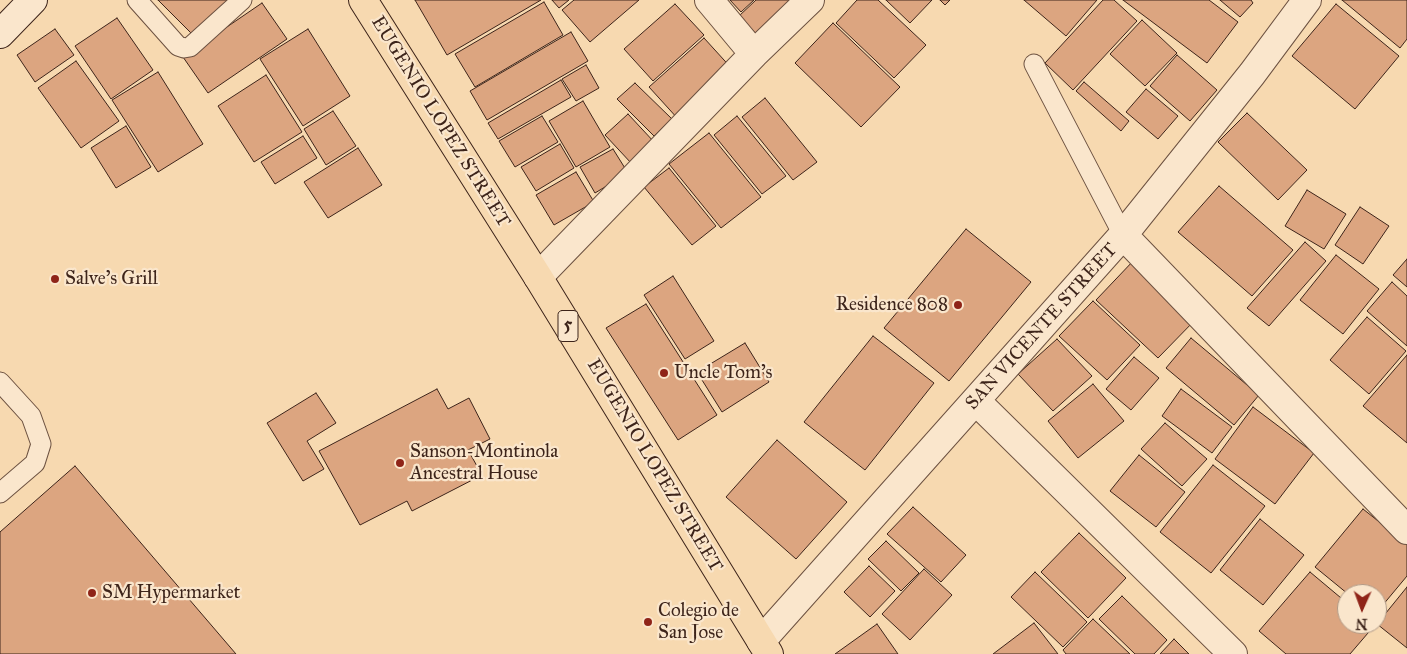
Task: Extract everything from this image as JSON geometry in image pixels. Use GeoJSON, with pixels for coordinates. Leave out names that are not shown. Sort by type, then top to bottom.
{"type":"FeatureCollection","features":[{"type":"Feature","properties":{"kind":"main road","name":"EUGENIO LOPEZ STREET"},"geometry":{"type":"LineString","coordinates":[[363,0],[538,277],[765,648]]}},
{"type":"Feature","properties":{"kind":"street"},"geometry":{"type":"LineString","coordinates":[[0,34],[33,0]]}},
{"type":"Feature","properties":{"kind":"street"},"geometry":{"type":"LineString","coordinates":[[709,0],[754,54]]}},
{"type":"Feature","properties":{"kind":"street"},"geometry":{"type":"LineString","coordinates":[[538,277],[754,54],[810,0]]}},
{"type":"Feature","properties":{"kind":"street","name":"SAN VICENTE STREET"},"geometry":{"type":"LineString","coordinates":[[765,648],[976,401],[1123,235],[1252,74],[1307,0]]}},
{"type":"Feature","properties":{"kind":"street"},"geometry":{"type":"LineString","coordinates":[[1123,235],[1407,530]]}},
{"type":"Feature","properties":{"kind":"street"},"geometry":{"type":"LineString","coordinates":[[976,401],[1233,654]]}},
{"type":"Feature","properties":{"kind":"lane"},"geometry":{"type":"LineString","coordinates":[[137,0],[178,46],[184,48],[190,47],[242,0]]}},
{"type":"Feature","properties":{"kind":"lane"},"geometry":{"type":"LineString","coordinates":[[1034,64],[1123,235]]}},
{"type":"Feature","properties":{"kind":"lane"},"geometry":{"type":"LineString","coordinates":[[0,382],[31,416],[41,444],[34,463],[0,493]]}},
{"type":"Feature","properties":{"kind":"building"},"geometry":{"type":"Polygon","coordinates":[[[158,0],[234,0],[196,38],[158,0]]]}},
{"type":"Feature","properties":{"kind":"building"},"geometry":{"type":"Polygon","coordinates":[[[415,0],[541,0],[447,55],[415,0]]]}},
{"type":"Feature","properties":{"kind":"building"},"geometry":{"type":"Polygon","coordinates":[[[552,0],[569,0],[559,8],[552,0]]]}},
{"type":"Feature","properties":{"kind":"building"},"geometry":{"type":"Polygon","coordinates":[[[574,0],[639,0],[590,42],[562,10],[574,0]]]}},
{"type":"Feature","properties":{"kind":"building"},"geometry":{"type":"Polygon","coordinates":[[[730,0],[754,0],[741,12],[730,0]]]}},
{"type":"Feature","properties":{"kind":"building"},"geometry":{"type":"Polygon","coordinates":[[[756,0],[803,0],[761,39],[739,16],[756,0]]]}},
{"type":"Feature","properties":{"kind":"building"},"geometry":{"type":"Polygon","coordinates":[[[857,0],[878,0],[926,45],[894,78],[836,23],[857,0]]]}},
{"type":"Feature","properties":{"kind":"building"},"geometry":{"type":"Polygon","coordinates":[[[886,0],[932,0],[910,23],[886,0]]]}},
{"type":"Feature","properties":{"kind":"building"},"geometry":{"type":"Polygon","coordinates":[[[940,0],[950,0],[945,5],[940,0]]]}},
{"type":"Feature","properties":{"kind":"building"},"geometry":{"type":"Polygon","coordinates":[[[1024,0],[1097,0],[1066,36],[1024,0]]]}},
{"type":"Feature","properties":{"kind":"building"},"geometry":{"type":"Polygon","coordinates":[[[1103,0],[1114,0],[1137,21],[1073,90],[1045,63],[1103,0]]]}},
{"type":"Feature","properties":{"kind":"building"},"geometry":{"type":"Polygon","coordinates":[[[1123,0],[1209,0],[1238,22],[1207,63],[1123,0]]]}},
{"type":"Feature","properties":{"kind":"building"},"geometry":{"type":"Polygon","coordinates":[[[1220,0],[1251,0],[1253,3],[1240,17],[1220,0]]]}},
{"type":"Feature","properties":{"kind":"building"},"geometry":{"type":"Polygon","coordinates":[[[1342,0],[1407,0],[1407,39],[1400,48],[1342,0]]]}},
{"type":"Feature","properties":{"kind":"building"},"geometry":{"type":"Polygon","coordinates":[[[544,2],[563,35],[475,87],[455,54],[544,2]]]}},
{"type":"Feature","properties":{"kind":"building"},"geometry":{"type":"Polygon","coordinates":[[[262,3],[287,39],[208,93],[183,57],[262,3]]]}},
{"type":"Feature","properties":{"kind":"building"},"geometry":{"type":"Polygon","coordinates":[[[675,4],[704,35],[653,81],[624,49],[675,4]]]}},
{"type":"Feature","properties":{"kind":"building"},"geometry":{"type":"Polygon","coordinates":[[[1336,4],[1399,56],[1355,109],[1292,56],[1336,4]]]}},
{"type":"Feature","properties":{"kind":"building"},"geometry":{"type":"Polygon","coordinates":[[[117,18],[153,70],[111,99],[75,46],[117,18]]]}},
{"type":"Feature","properties":{"kind":"building"},"geometry":{"type":"Polygon","coordinates":[[[1142,20],[1177,53],[1145,86],[1110,54],[1142,20]]]}},
{"type":"Feature","properties":{"kind":"building"},"geometry":{"type":"Polygon","coordinates":[[[833,23],[900,87],[861,127],[795,63],[833,23]]]}},
{"type":"Feature","properties":{"kind":"building"},"geometry":{"type":"Polygon","coordinates":[[[55,29],[74,55],[35,82],[17,55],[55,29]]]}},
{"type":"Feature","properties":{"kind":"building"},"geometry":{"type":"Polygon","coordinates":[[[308,29],[350,96],[303,126],[260,59],[308,29]]]}},
{"type":"Feature","properties":{"kind":"building"},"geometry":{"type":"Polygon","coordinates":[[[571,32],[588,61],[487,120],[470,91],[571,32]]]}},
{"type":"Feature","properties":{"kind":"building"},"geometry":{"type":"Polygon","coordinates":[[[704,38],[734,71],[679,120],[649,87],[704,38]]]}},
{"type":"Feature","properties":{"kind":"building"},"geometry":{"type":"Polygon","coordinates":[[[1177,55],[1217,90],[1190,121],[1150,86],[1177,55]]]}},
{"type":"Feature","properties":{"kind":"building"},"geometry":{"type":"Polygon","coordinates":[[[76,61],[119,121],[81,148],[38,88],[76,61]]]}},
{"type":"Feature","properties":{"kind":"building"},"geometry":{"type":"Polygon","coordinates":[[[586,65],[599,88],[576,101],[562,79],[586,65]]]}},
{"type":"Feature","properties":{"kind":"building"},"geometry":{"type":"Polygon","coordinates":[[[158,72],[203,144],[158,172],[112,100],[158,72]]]}},
{"type":"Feature","properties":{"kind":"building"},"geometry":{"type":"Polygon","coordinates":[[[266,75],[302,132],[254,162],[218,106],[266,75]]]}},
{"type":"Feature","properties":{"kind":"building"},"geometry":{"type":"Polygon","coordinates":[[[561,80],[571,97],[498,139],[488,123],[561,80]]]}},
{"type":"Feature","properties":{"kind":"building"},"geometry":{"type":"Polygon","coordinates":[[[1084,82],[1129,121],[1121,131],[1076,91],[1084,82]]]}},
{"type":"Feature","properties":{"kind":"building"},"geometry":{"type":"Polygon","coordinates":[[[635,83],[672,119],[654,136],[617,99],[635,83]]]}},
{"type":"Feature","properties":{"kind":"building"},"geometry":{"type":"Polygon","coordinates":[[[1146,89],[1178,116],[1158,139],[1126,112],[1146,89]]]}},
{"type":"Feature","properties":{"kind":"building"},"geometry":{"type":"Polygon","coordinates":[[[765,98],[817,162],[793,180],[742,117],[765,98]]]}},
{"type":"Feature","properties":{"kind":"building"},"geometry":{"type":"Polygon","coordinates":[[[583,101],[610,147],[576,167],[549,121],[583,101]]]}},
{"type":"Feature","properties":{"kind":"building"},"geometry":{"type":"Polygon","coordinates":[[[333,111],[356,146],[326,165],[304,129],[333,111]]]}},
{"type":"Feature","properties":{"kind":"building"},"geometry":{"type":"Polygon","coordinates":[[[1247,113],[1307,170],[1278,200],[1218,142],[1247,113]]]}},
{"type":"Feature","properties":{"kind":"building"},"geometry":{"type":"Polygon","coordinates":[[[628,114],[655,143],[632,164],[605,135],[628,114]]]}},
{"type":"Feature","properties":{"kind":"building"},"geometry":{"type":"Polygon","coordinates":[[[542,116],[558,142],[515,167],[499,141],[542,116]]]}},
{"type":"Feature","properties":{"kind":"building"},"geometry":{"type":"Polygon","coordinates":[[[737,116],[786,176],[762,194],[714,135],[737,116]]]}},
{"type":"Feature","properties":{"kind":"building"},"geometry":{"type":"Polygon","coordinates":[[[126,126],[151,167],[116,188],[91,148],[126,126]]]}},
{"type":"Feature","properties":{"kind":"building"},"geometry":{"type":"Polygon","coordinates":[[[709,133],[761,197],[721,228],[669,164],[709,133]]]}},
{"type":"Feature","properties":{"kind":"building"},"geometry":{"type":"Polygon","coordinates":[[[303,136],[317,158],[275,184],[261,162],[303,136]]]}},
{"type":"Feature","properties":{"kind":"building"},"geometry":{"type":"Polygon","coordinates":[[[560,144],[574,168],[536,191],[521,167],[560,144]]]}},
{"type":"Feature","properties":{"kind":"building"},"geometry":{"type":"Polygon","coordinates":[[[358,148],[382,185],[328,218],[304,182],[358,148]]]}},
{"type":"Feature","properties":{"kind":"building"},"geometry":{"type":"Polygon","coordinates":[[[613,149],[628,173],[595,193],[580,167],[613,149]]]}},
{"type":"Feature","properties":{"kind":"building"},"geometry":{"type":"Polygon","coordinates":[[[669,168],[716,226],[692,245],[644,187],[669,168]]]}},
{"type":"Feature","properties":{"kind":"building"},"geometry":{"type":"Polygon","coordinates":[[[576,172],[594,202],[554,225],[536,195],[576,172]]]}},
{"type":"Feature","properties":{"kind":"building"},"geometry":{"type":"Polygon","coordinates":[[[1219,186],[1293,250],[1252,296],[1178,232],[1219,186]]]}},
{"type":"Feature","properties":{"kind":"building"},"geometry":{"type":"Polygon","coordinates":[[[1307,190],[1346,214],[1324,249],[1285,226],[1307,190]]]}},
{"type":"Feature","properties":{"kind":"building"},"geometry":{"type":"Polygon","coordinates":[[[1360,207],[1389,226],[1363,264],[1335,245],[1360,207]]]}},
{"type":"Feature","properties":{"kind":"building","name":"Residence 808"},"geometry":{"type":"Polygon","coordinates":[[[966,229],[1031,282],[949,381],[884,328],[966,229]]]}},
{"type":"Feature","properties":{"kind":"building"},"geometry":{"type":"Polygon","coordinates":[[[1305,242],[1326,261],[1269,326],[1247,308],[1305,242]]]}},
{"type":"Feature","properties":{"kind":"building"},"geometry":{"type":"Polygon","coordinates":[[[1336,255],[1379,289],[1343,334],[1300,300],[1336,255]]]}},
{"type":"Feature","properties":{"kind":"building"},"geometry":{"type":"Polygon","coordinates":[[[1135,259],[1197,318],[1158,358],[1096,300],[1135,259]]]}},
{"type":"Feature","properties":{"kind":"building"},"geometry":{"type":"Polygon","coordinates":[[[1407,259],[1407,287],[1393,275],[1407,259]]]}},
{"type":"Feature","properties":{"kind":"building"},"geometry":{"type":"Polygon","coordinates":[[[673,276],[714,341],[685,359],[644,295],[673,276]]]}},
{"type":"Feature","properties":{"kind":"building"},"geometry":{"type":"Polygon","coordinates":[[[1392,282],[1407,296],[1407,346],[1367,311],[1392,282]]]}},
{"type":"Feature","properties":{"kind":"building"},"geometry":{"type":"Polygon","coordinates":[[[1093,301],[1140,345],[1107,380],[1059,336],[1093,301]]]}},
{"type":"Feature","properties":{"kind":"building"},"geometry":{"type":"Polygon","coordinates":[[[646,304],[717,415],[678,440],[606,328],[646,304]]]}},
{"type":"Feature","properties":{"kind":"building"},"geometry":{"type":"Polygon","coordinates":[[[1367,317],[1406,351],[1369,394],[1330,360],[1367,317]]]}},
{"type":"Feature","properties":{"kind":"building"},"geometry":{"type":"Polygon","coordinates":[[[873,336],[934,383],[865,470],[804,422],[873,336]]]}},
{"type":"Feature","properties":{"kind":"building"},"geometry":{"type":"Polygon","coordinates":[[[1191,338],[1259,395],[1234,425],[1166,368],[1191,338]]]}},
{"type":"Feature","properties":{"kind":"building"},"geometry":{"type":"Polygon","coordinates":[[[1057,339],[1092,376],[1053,411],[1018,374],[1057,339]]]}},
{"type":"Feature","properties":{"kind":"building"},"geometry":{"type":"Polygon","coordinates":[[[745,343],[769,382],[722,412],[697,372],[745,343]]]}},
{"type":"Feature","properties":{"kind":"building"},"geometry":{"type":"Polygon","coordinates":[[[1407,355],[1407,443],[1363,406],[1407,355]]]}},
{"type":"Feature","properties":{"kind":"building"},"geometry":{"type":"Polygon","coordinates":[[[1134,357],[1159,378],[1131,410],[1106,389],[1134,357]]]}},
{"type":"Feature","properties":{"kind":"building"},"geometry":{"type":"Polygon","coordinates":[[[1093,384],[1124,421],[1078,458],[1048,421],[1093,384]]]}},
{"type":"Feature","properties":{"kind":"building","name":"Sanson-Montinola Ancestral House"},"geometry":{"type":"Polygon","coordinates":[[[437,389],[448,409],[469,398],[490,439],[468,450],[482,475],[412,511],[407,501],[360,525],[319,451],[437,389]]]}},
{"type":"Feature","properties":{"kind":"building"},"geometry":{"type":"Polygon","coordinates":[[[1181,389],[1232,427],[1212,453],[1162,416],[1181,389]]]}},
{"type":"Feature","properties":{"kind":"building"},"geometry":{"type":"Polygon","coordinates":[[[316,393],[336,423],[307,441],[324,469],[303,481],[267,423],[316,393]]]}},
{"type":"Feature","properties":{"kind":"building"},"geometry":{"type":"Polygon","coordinates":[[[1253,407],[1314,453],[1275,504],[1215,459],[1253,407]]]}},
{"type":"Feature","properties":{"kind":"building"},"geometry":{"type":"Polygon","coordinates":[[[1165,423],[1207,459],[1182,486],[1141,449],[1165,423]]]}},
{"type":"Feature","properties":{"kind":"building"},"geometry":{"type":"Polygon","coordinates":[[[777,440],[847,502],[796,559],[726,497],[777,440]]]}},
{"type":"Feature","properties":{"kind":"building"},"geometry":{"type":"Polygon","coordinates":[[[1139,455],[1185,492],[1156,527],[1110,491],[1139,455]]]}},
{"type":"Feature","properties":{"kind":"building"},"geometry":{"type":"Polygon","coordinates":[[[1213,465],[1265,506],[1211,573],[1160,532],[1213,465]]]}},
{"type":"Feature","properties":{"kind":"building","name":"SM Hypermarket"},"geometry":{"type":"Polygon","coordinates":[[[75,466],[236,654],[0,654],[0,532],[75,466]]]}},
{"type":"Feature","properties":{"kind":"building"},"geometry":{"type":"Polygon","coordinates":[[[913,507],[966,555],[941,582],[887,534],[913,507]]]}},
{"type":"Feature","properties":{"kind":"building"},"geometry":{"type":"Polygon","coordinates":[[[1363,509],[1407,544],[1407,576],[1387,600],[1387,584],[1337,585],[1315,567],[1363,509]]]}},
{"type":"Feature","properties":{"kind":"building"},"geometry":{"type":"Polygon","coordinates":[[[1260,519],[1304,555],[1263,605],[1220,570],[1260,519]]]}},
{"type":"Feature","properties":{"kind":"building"},"geometry":{"type":"Polygon","coordinates":[[[1079,533],[1126,578],[1088,618],[1041,572],[1079,533]]]}},
{"type":"Feature","properties":{"kind":"building"},"geometry":{"type":"Polygon","coordinates":[[[886,541],[919,573],[901,591],[868,559],[886,541]]]}},
{"type":"Feature","properties":{"kind":"building"},"geometry":{"type":"Polygon","coordinates":[[[869,566],[895,591],[870,617],[844,592],[869,566]]]}},
{"type":"Feature","properties":{"kind":"building"},"geometry":{"type":"Polygon","coordinates":[[[924,569],[952,595],[910,640],[882,614],[924,569]]]}},
{"type":"Feature","properties":{"kind":"building"},"geometry":{"type":"Polygon","coordinates":[[[1035,572],[1087,622],[1063,647],[1011,597],[1035,572]]]}},
{"type":"Feature","properties":{"kind":"building"},"geometry":{"type":"Polygon","coordinates":[[[1310,572],[1337,595],[1337,634],[1367,634],[1350,654],[1286,654],[1259,631],[1310,572]]]}},
{"type":"Feature","properties":{"kind":"building"},"geometry":{"type":"Polygon","coordinates":[[[1407,587],[1407,648],[1387,632],[1387,612],[1407,587]]]}},
{"type":"Feature","properties":{"kind":"building"},"geometry":{"type":"Polygon","coordinates":[[[1122,596],[1167,640],[1154,654],[1135,654],[1099,619],[1122,596]]]}},
{"type":"Feature","properties":{"kind":"building"},"geometry":{"type":"Polygon","coordinates":[[[1093,619],[1130,654],[1066,654],[1063,650],[1093,619]]]}},
{"type":"Feature","properties":{"kind":"building"},"geometry":{"type":"Polygon","coordinates":[[[1034,623],[1058,654],[993,654],[1034,623]]]}},
{"type":"Feature","properties":{"kind":"building"},"geometry":{"type":"Polygon","coordinates":[[[877,624],[898,654],[835,654],[877,624]]]}},
{"type":"Feature","properties":{"kind":"building"},"geometry":{"type":"Polygon","coordinates":[[[1174,639],[1189,654],[1160,654],[1174,639]]]}},
{"type":"Feature","properties":{"kind":"place","name":"Salve's Grill"},"geometry":{"type":"Point","coordinates":[55,279]}},
{"type":"Feature","properties":{"kind":"place","name":"Residence 808"},"geometry":{"type":"Point","coordinates":[958,305]}},
{"type":"Feature","properties":{"kind":"place","name":"Uncle Tom's"},"geometry":{"type":"Point","coordinates":[664,373]}},
{"type":"Feature","properties":{"kind":"place","name":"Sanson-Montinola Ancestral House"},"geometry":{"type":"Point","coordinates":[400,463]}},
{"type":"Feature","properties":{"kind":"place","name":"SM Hypermarket"},"geometry":{"type":"Point","coordinates":[92,593]}},
{"type":"Feature","properties":{"kind":"place","name":"Colegio de San Jose"},"geometry":{"type":"Point","coordinates":[648,622]}}]}
